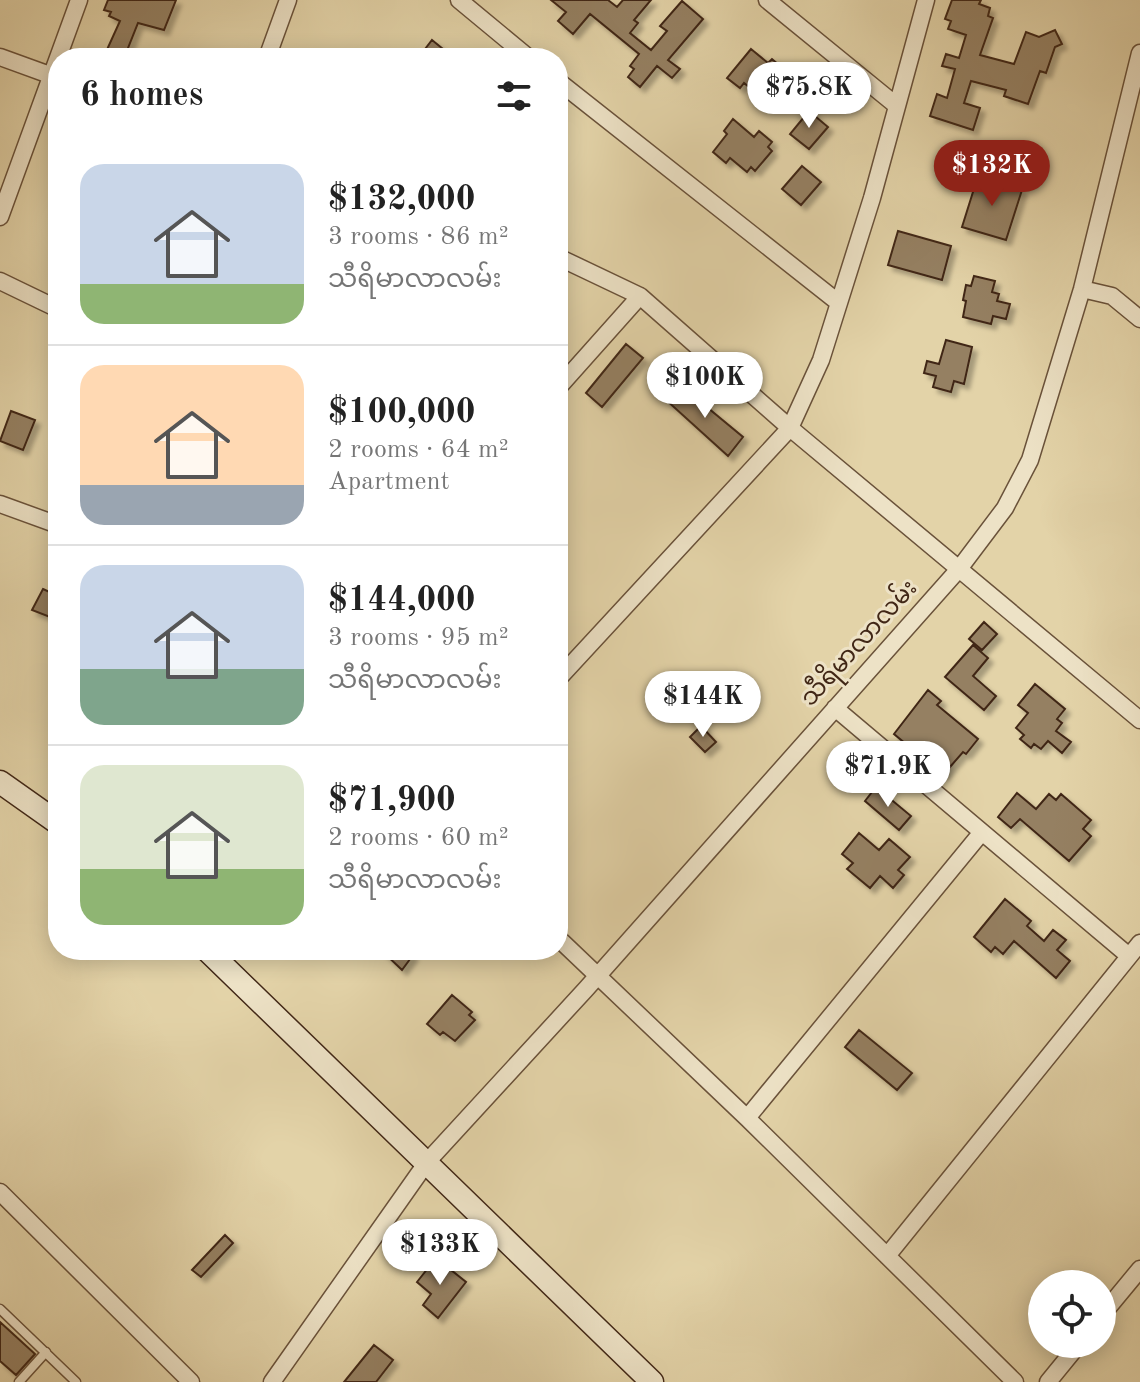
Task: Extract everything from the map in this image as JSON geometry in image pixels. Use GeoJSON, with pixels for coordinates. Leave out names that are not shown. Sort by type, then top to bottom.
{"type":"FeatureCollection","features":[{"type":"Feature","properties":{"kind":"street"},"geometry":{"type":"LineString","coordinates":[[64,48],[79,0]]}},
{"type":"Feature","properties":{"kind":"street"},"geometry":{"type":"LineString","coordinates":[[271,48],[288,0]]}},
{"type":"Feature","properties":{"kind":"street"},"geometry":{"type":"LineString","coordinates":[[459,0],[517,48]]}},
{"type":"Feature","properties":{"kind":"street"},"geometry":{"type":"LineString","coordinates":[[767,0],[897,106]]}},
{"type":"Feature","properties":{"kind":"street"},"geometry":{"type":"LineString","coordinates":[[568,668],[790,428],[821,360],[926,0]]}},
{"type":"Feature","properties":{"kind":"street","name":"သီရိမာလာလမ်း"},"geometry":{"type":"LineString","coordinates":[[272,1382],[427,1162],[959,569],[1005,508],[1030,460],[1082,289],[1140,53]]}},
{"type":"Feature","properties":{"kind":"street"},"geometry":{"type":"LineString","coordinates":[[0,57],[48,74]]}},
{"type":"Feature","properties":{"kind":"street"},"geometry":{"type":"LineString","coordinates":[[568,89],[839,303]]}},
{"type":"Feature","properties":{"kind":"street"},"geometry":{"type":"LineString","coordinates":[[0,217],[48,95]]}},
{"type":"Feature","properties":{"kind":"street"},"geometry":{"type":"LineString","coordinates":[[568,262],[640,296],[790,428],[1140,720]]}},
{"type":"Feature","properties":{"kind":"street"},"geometry":{"type":"LineString","coordinates":[[0,281],[48,304]]}},
{"type":"Feature","properties":{"kind":"street"},"geometry":{"type":"LineString","coordinates":[[1082,289],[1112,296],[1140,319]]}},
{"type":"Feature","properties":{"kind":"street"},"geometry":{"type":"LineString","coordinates":[[568,377],[640,296]]}},
{"type":"Feature","properties":{"kind":"street"},"geometry":{"type":"LineString","coordinates":[[0,504],[48,521]]}},
{"type":"Feature","properties":{"kind":"street"},"geometry":{"type":"LineString","coordinates":[[835,708],[982,832],[1135,950],[887,1256]]}},
{"type":"Feature","properties":{"kind":"street"},"geometry":{"type":"LineString","coordinates":[[0,782],[48,816]]}},
{"type":"Feature","properties":{"kind":"street"},"geometry":{"type":"LineString","coordinates":[[747,1118],[982,832]]}},
{"type":"Feature","properties":{"kind":"street"},"geometry":{"type":"LineString","coordinates":[[568,948],[747,1118],[1015,1382]]}},
{"type":"Feature","properties":{"kind":"street"},"geometry":{"type":"LineString","coordinates":[[217,960],[652,1382]]}},
{"type":"Feature","properties":{"kind":"street"},"geometry":{"type":"LineString","coordinates":[[0,1192],[191,1382]]}},
{"type":"Feature","properties":{"kind":"street"},"geometry":{"type":"LineString","coordinates":[[1116,1298],[1140,1269]]}},
{"type":"Feature","properties":{"kind":"street"},"geometry":{"type":"LineString","coordinates":[[1048,1382],[1068,1358]]}},
{"type":"Feature","properties":{"kind":"lane"},"geometry":{"type":"LineString","coordinates":[[0,1309],[76,1382]]}},
{"type":"Feature","properties":{"kind":"lane"},"geometry":{"type":"LineString","coordinates":[[19,1382],[46,1352]]}},
{"type":"Feature","properties":{"kind":"building"},"geometry":{"type":"Polygon","coordinates":[[[108,0],[176,0],[164,30],[138,23],[128,48],[108,48],[120,21],[104,10],[108,0]]]}},
{"type":"Feature","properties":{"kind":"building"},"geometry":{"type":"Polygon","coordinates":[[[551,0],[608,0],[617,7],[623,0],[651,0],[634,20],[638,23],[630,33],[651,50],[667,31],[660,26],[682,1],[703,19],[668,60],[680,69],[672,78],[657,66],[640,87],[628,77],[634,69],[630,66],[639,54],[590,14],[573,34],[558,21],[566,12],[551,0]]]}},
{"type":"Feature","properties":{"kind":"building"},"geometry":{"type":"Polygon","coordinates":[[[952,0],[981,0],[979,4],[990,8],[988,16],[993,18],[980,55],[1014,64],[1026,32],[1039,37],[1055,30],[1062,44],[1055,47],[1046,73],[1040,71],[1028,104],[1004,96],[1006,90],[971,81],[964,103],[980,108],[973,130],[930,116],[937,94],[947,98],[955,69],[942,66],[946,54],[959,58],[966,35],[948,29],[951,21],[945,19],[952,0]]]}},
{"type":"Feature","properties":{"kind":"building"},"geometry":{"type":"Polygon","coordinates":[[[432,40],[442,48],[426,48],[432,40]]]}},
{"type":"Feature","properties":{"kind":"building"},"geometry":{"type":"Polygon","coordinates":[[[751,49],[768,63],[772,59],[786,71],[766,101],[744,83],[740,88],[727,78],[751,49]]]}},
{"type":"Feature","properties":{"kind":"building"},"geometry":{"type":"Polygon","coordinates":[[[809,111],[828,127],[809,149],[790,134],[809,111]]]}},
{"type":"Feature","properties":{"kind":"building"},"geometry":{"type":"Polygon","coordinates":[[[733,119],[754,137],[759,131],[772,142],[768,147],[772,151],[755,171],[751,167],[747,172],[730,158],[726,163],[713,152],[727,134],[724,131],[733,119]]]}},
{"type":"Feature","properties":{"kind":"building"},"geometry":{"type":"Polygon","coordinates":[[[802,166],[821,182],[801,205],[782,189],[802,166]]]}},
{"type":"Feature","properties":{"kind":"building"},"geometry":{"type":"Polygon","coordinates":[[[978,176],[1022,190],[1006,240],[962,227],[978,176]]]}},
{"type":"Feature","properties":{"kind":"building"},"geometry":{"type":"Polygon","coordinates":[[[898,231],[951,246],[942,280],[888,265],[898,231]]]}},
{"type":"Feature","properties":{"kind":"building"},"geometry":{"type":"Polygon","coordinates":[[[974,276],[995,281],[992,292],[999,294],[997,301],[1010,304],[1006,319],[993,316],[991,324],[963,317],[966,285],[971,286],[974,276]]]}},
{"type":"Feature","properties":{"kind":"building"},"geometry":{"type":"Polygon","coordinates":[[[946,340],[972,347],[964,384],[954,381],[951,392],[933,387],[936,376],[924,373],[927,361],[939,364],[946,340]]]}},
{"type":"Feature","properties":{"kind":"building"},"geometry":{"type":"Polygon","coordinates":[[[626,344],[643,358],[602,407],[586,393],[626,344]]]}},
{"type":"Feature","properties":{"kind":"building"},"geometry":{"type":"Polygon","coordinates":[[[679,384],[743,437],[728,456],[665,399],[679,384]]]}},
{"type":"Feature","properties":{"kind":"building"},"geometry":{"type":"Polygon","coordinates":[[[11,411],[35,420],[23,450],[0,441],[11,411]]]}},
{"type":"Feature","properties":{"kind":"building"},"geometry":{"type":"Polygon","coordinates":[[[43,589],[48,591],[48,616],[32,610],[43,589]]]}},
{"type":"Feature","properties":{"kind":"building"},"geometry":{"type":"Polygon","coordinates":[[[984,622],[997,634],[982,650],[969,639],[984,622]]]}},
{"type":"Feature","properties":{"kind":"building"},"geometry":{"type":"Polygon","coordinates":[[[973,645],[988,658],[973,676],[996,696],[984,710],[945,677],[973,645]]]}},
{"type":"Feature","properties":{"kind":"building"},"geometry":{"type":"Polygon","coordinates":[[[1035,684],[1065,709],[1057,719],[1062,723],[1056,731],[1071,742],[1062,753],[1048,741],[1041,749],[1034,744],[1031,748],[1020,739],[1024,735],[1016,728],[1028,713],[1018,705],[1035,684]]]}},
{"type":"Feature","properties":{"kind":"building"},"geometry":{"type":"Polygon","coordinates":[[[928,690],[941,701],[937,705],[978,739],[943,775],[894,734],[928,690]]]}},
{"type":"Feature","properties":{"kind":"building"},"geometry":{"type":"Polygon","coordinates":[[[701,726],[716,742],[705,752],[690,737],[701,726]]]}},
{"type":"Feature","properties":{"kind":"building"},"geometry":{"type":"Polygon","coordinates":[[[876,787],[911,816],[899,830],[865,801],[876,787]]]}},
{"type":"Feature","properties":{"kind":"building"},"geometry":{"type":"Polygon","coordinates":[[[1017,793],[1036,809],[1049,794],[1056,800],[1061,794],[1091,820],[1083,829],[1091,836],[1069,861],[1020,819],[1011,828],[998,817],[1017,793]]]}},
{"type":"Feature","properties":{"kind":"building"},"geometry":{"type":"Polygon","coordinates":[[[859,833],[879,850],[889,839],[910,857],[898,870],[904,875],[893,888],[880,876],[870,888],[847,869],[853,863],[842,854],[859,833]]]}},
{"type":"Feature","properties":{"kind":"building"},"geometry":{"type":"Polygon","coordinates":[[[1005,899],[1031,921],[1027,926],[1044,941],[1053,930],[1066,940],[1057,950],[1070,961],[1056,978],[1014,941],[1003,954],[995,947],[991,952],[974,937],[1005,899]]]}},
{"type":"Feature","properties":{"kind":"building"},"geometry":{"type":"Polygon","coordinates":[[[392,960],[409,960],[402,970],[392,960]]]}},
{"type":"Feature","properties":{"kind":"building"},"geometry":{"type":"Polygon","coordinates":[[[452,995],[472,1012],[469,1015],[475,1020],[455,1041],[443,1032],[440,1035],[427,1024],[452,995]]]}},
{"type":"Feature","properties":{"kind":"building"},"geometry":{"type":"Polygon","coordinates":[[[859,1030],[912,1073],[897,1090],[845,1047],[859,1030]]]}},
{"type":"Feature","properties":{"kind":"building"},"geometry":{"type":"Polygon","coordinates":[[[225,1235],[233,1243],[201,1277],[192,1270],[225,1235]]]}},
{"type":"Feature","properties":{"kind":"building"},"geometry":{"type":"Polygon","coordinates":[[[436,1258],[466,1282],[438,1318],[423,1305],[431,1294],[417,1282],[436,1258]]]}},
{"type":"Feature","properties":{"kind":"building"},"geometry":{"type":"Polygon","coordinates":[[[0,1322],[35,1354],[16,1375],[0,1361],[0,1322]]]}},
{"type":"Feature","properties":{"kind":"building"},"geometry":{"type":"Polygon","coordinates":[[[374,1345],[393,1360],[376,1382],[344,1382],[374,1345]]]}}]}
